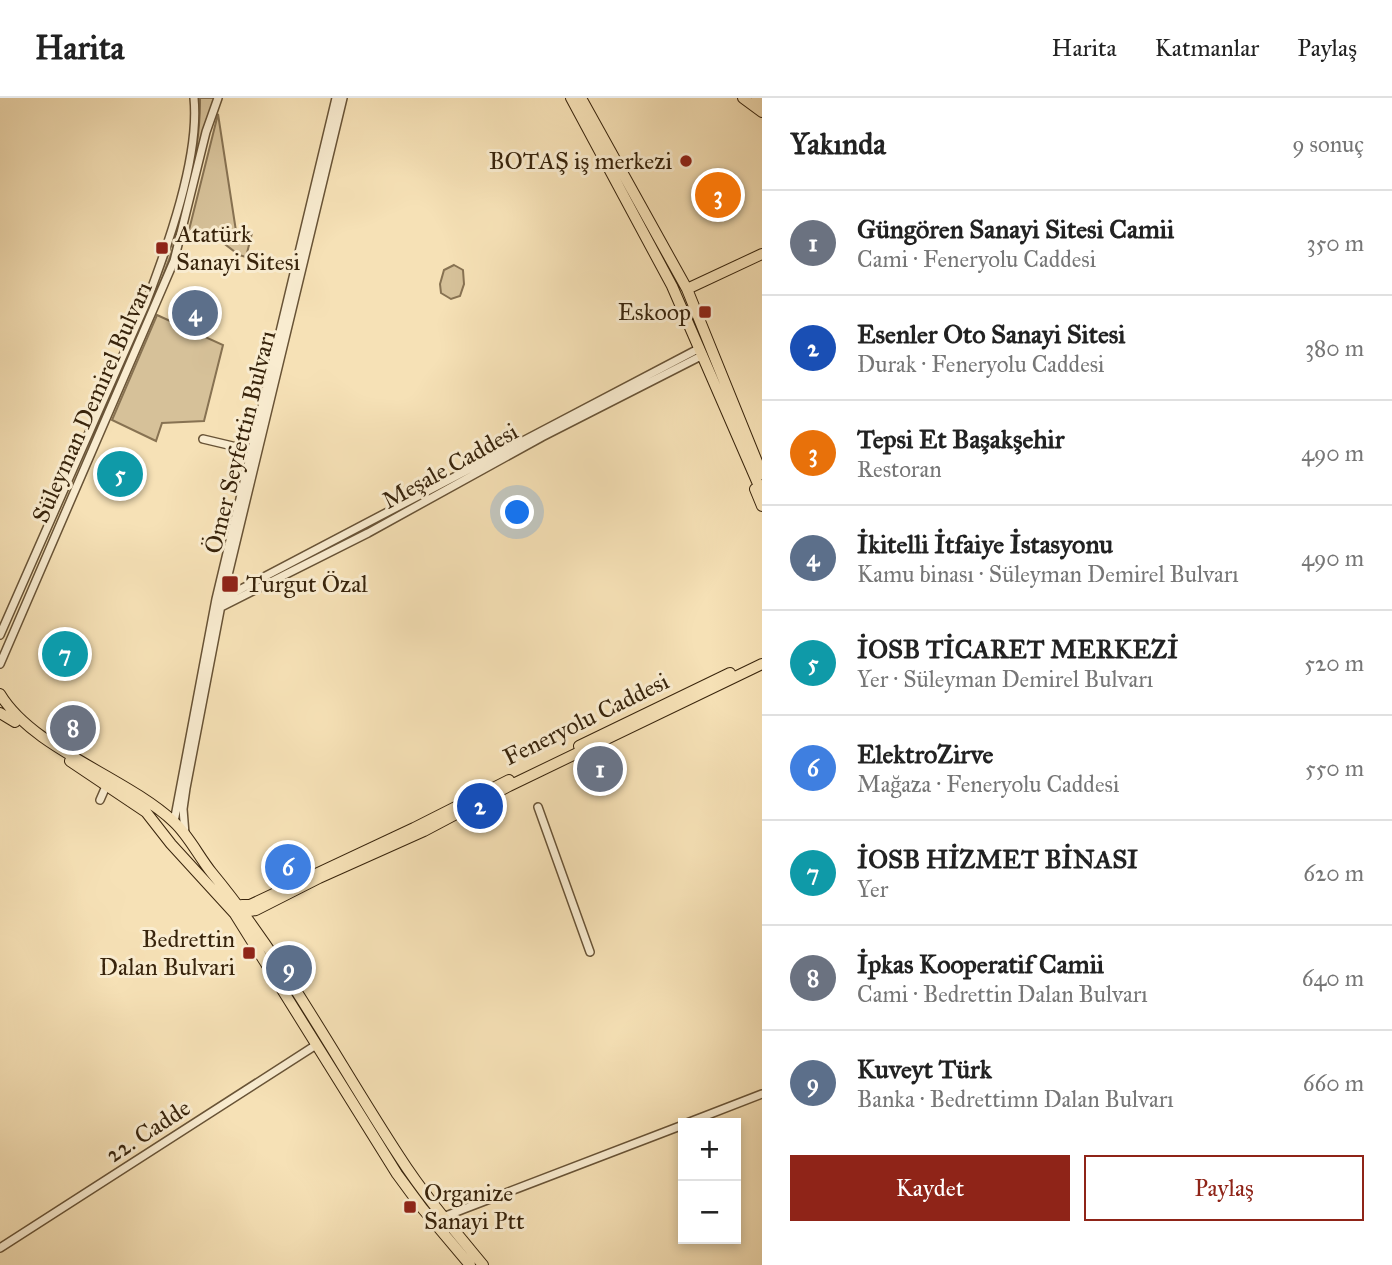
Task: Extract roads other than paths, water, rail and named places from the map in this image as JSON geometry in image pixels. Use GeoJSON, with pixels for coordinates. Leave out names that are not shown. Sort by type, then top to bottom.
{"type":"FeatureCollection","features":[{"type":"Feature","properties":{"kind":"main road"},"geometry":{"type":"LineString","coordinates":[[571,98],[653,249],[762,463]]}},
{"type":"Feature","properties":{"kind":"main road"},"geometry":{"type":"LineString","coordinates":[[581,98],[687,289],[705,352],[762,493]]}},
{"type":"Feature","properties":{"kind":"main road"},"geometry":{"type":"LineString","coordinates":[[743,98],[762,112]]}},
{"type":"Feature","properties":{"kind":"main road"},"geometry":{"type":"LineString","coordinates":[[757,98],[762,102]]}},
{"type":"Feature","properties":{"kind":"main road"},"geometry":{"type":"LineString","coordinates":[[687,289],[762,254]]}},
{"type":"Feature","properties":{"kind":"main road"},"geometry":{"type":"LineString","coordinates":[[739,421],[762,474]]}},
{"type":"Feature","properties":{"kind":"main road"},"geometry":{"type":"LineString","coordinates":[[740,443],[747,470],[762,506]]}},
{"type":"Feature","properties":{"kind":"main road","name":"Feneryolu Caddesi"},"geometry":{"type":"LineString","coordinates":[[239,910],[414,828],[762,657]]}},
{"type":"Feature","properties":{"kind":"main road","name":"Feneryolu Caddesi"},"geometry":{"type":"LineString","coordinates":[[239,910],[258,909],[319,878],[424,831],[509,786],[708,694],[762,664]]}},
{"type":"Feature","properties":{"kind":"main road"},"geometry":{"type":"LineString","coordinates":[[0,695],[10,710],[34,731],[129,789],[174,822],[257,930]]}},
{"type":"Feature","properties":{"kind":"main road"},"geometry":{"type":"LineString","coordinates":[[0,713],[146,812],[188,863],[239,910],[316,1045],[397,1174],[470,1265]]}},
{"type":"Feature","properties":{"kind":"main road"},"geometry":{"type":"LineString","coordinates":[[171,844],[174,822]]}},
{"type":"Feature","properties":{"kind":"main road"},"geometry":{"type":"LineString","coordinates":[[171,844],[178,849],[186,842],[186,838]]}},
{"type":"Feature","properties":{"kind":"main road"},"geometry":{"type":"LineString","coordinates":[[188,863],[187,852],[195,852]]}},
{"type":"Feature","properties":{"kind":"main road"},"geometry":{"type":"LineString","coordinates":[[258,909],[253,924],[398,1155],[443,1217],[483,1265]]}},
{"type":"Feature","properties":{"kind":"street","name":"Süleyman Demirel Bulvarı"},"geometry":{"type":"LineString","coordinates":[[0,664],[174,261],[206,132],[219,98]]}},
{"type":"Feature","properties":{"kind":"street","name":"Ömer Seyfettin Bulvarı"},"geometry":{"type":"LineString","coordinates":[[174,822],[218,604],[336,110],[336,98]]}},
{"type":"Feature","properties":{"kind":"street","name":"Ömer Seyfettin Bulvarı"},"geometry":{"type":"LineString","coordinates":[[336,110],[343,98]]}},
{"type":"Feature","properties":{"kind":"street","name":"Süleyman Demirel Bulvarı"},"geometry":{"type":"LineString","coordinates":[[0,635],[161,265],[189,160],[195,101]]}},
{"type":"Feature","properties":{"kind":"street","name":"Meşale Caddesi"},"geometry":{"type":"LineString","coordinates":[[218,604],[285,565],[705,352]]}},
{"type":"Feature","properties":{"kind":"street"},"geometry":{"type":"LineString","coordinates":[[203,439],[241,448]]}},
{"type":"Feature","properties":{"kind":"street","name":"Ömer Seyfettin Bulvarı"},"geometry":{"type":"LineString","coordinates":[[186,838],[183,819],[185,795],[218,604]]}},
{"type":"Feature","properties":{"kind":"street"},"geometry":{"type":"LineString","coordinates":[[100,800],[107,784]]}},
{"type":"Feature","properties":{"kind":"street"},"geometry":{"type":"LineString","coordinates":[[538,807],[590,951]]}},
{"type":"Feature","properties":{"kind":"street","name":"22. Cadde"},"geometry":{"type":"LineString","coordinates":[[0,1248],[316,1045]]}},
{"type":"Feature","properties":{"kind":"street"},"geometry":{"type":"LineString","coordinates":[[700,1118],[762,1094]]}},
{"type":"Feature","properties":{"kind":"street"},"geometry":{"type":"LineString","coordinates":[[443,1217],[678,1127]]}},
{"type":"Feature","properties":{"kind":"place","name":"BOTAŞ iş merkezi"},"geometry":{"type":"Point","coordinates":[686,161]}},
{"type":"Feature","properties":{"kind":"place","name":"Tepsi Et Başakşehir"},"geometry":{"type":"Point","coordinates":[718,195]}},
{"type":"Feature","properties":{"kind":"place","name":"Atatürk Sanayi Sitesi"},"geometry":{"type":"Point","coordinates":[162,248]}},
{"type":"Feature","properties":{"kind":"place","name":"Eskoop"},"geometry":{"type":"Point","coordinates":[705,312]}},
{"type":"Feature","properties":{"kind":"place","name":"İkitelli İtfaiye İstasyonu"},"geometry":{"type":"Point","coordinates":[195,313]}},
{"type":"Feature","properties":{"kind":"place","name":"İOSB TİCARET MERKEZİ"},"geometry":{"type":"Point","coordinates":[120,474]}},
{"type":"Feature","properties":{"kind":"place","name":"Turgut Özal"},"geometry":{"type":"Point","coordinates":[230,584]}},
{"type":"Feature","properties":{"kind":"place","name":"İOSB HİZMET BİNASI"},"geometry":{"type":"Point","coordinates":[65,654]}},
{"type":"Feature","properties":{"kind":"place","name":"İpkas Kooperatif Camii"},"geometry":{"type":"Point","coordinates":[73,728]}},
{"type":"Feature","properties":{"kind":"place","name":"Güngören Sanayi Sitesi Camii"},"geometry":{"type":"Point","coordinates":[600,769]}},
{"type":"Feature","properties":{"kind":"place","name":"Esenler Oto Sanayi Sitesi"},"geometry":{"type":"Point","coordinates":[480,806]}},
{"type":"Feature","properties":{"kind":"place","name":"ElektroZirve"},"geometry":{"type":"Point","coordinates":[288,867]}},
{"type":"Feature","properties":{"kind":"place","name":"Bedrettin Dalan Bulvari"},"geometry":{"type":"Point","coordinates":[249,953]}},
{"type":"Feature","properties":{"kind":"place","name":"Kuveyt Türk"},"geometry":{"type":"Point","coordinates":[289,968]}},
{"type":"Feature","properties":{"kind":"place","name":"Organize Sanayi Ptt"},"geometry":{"type":"Point","coordinates":[410,1207]}}]}
